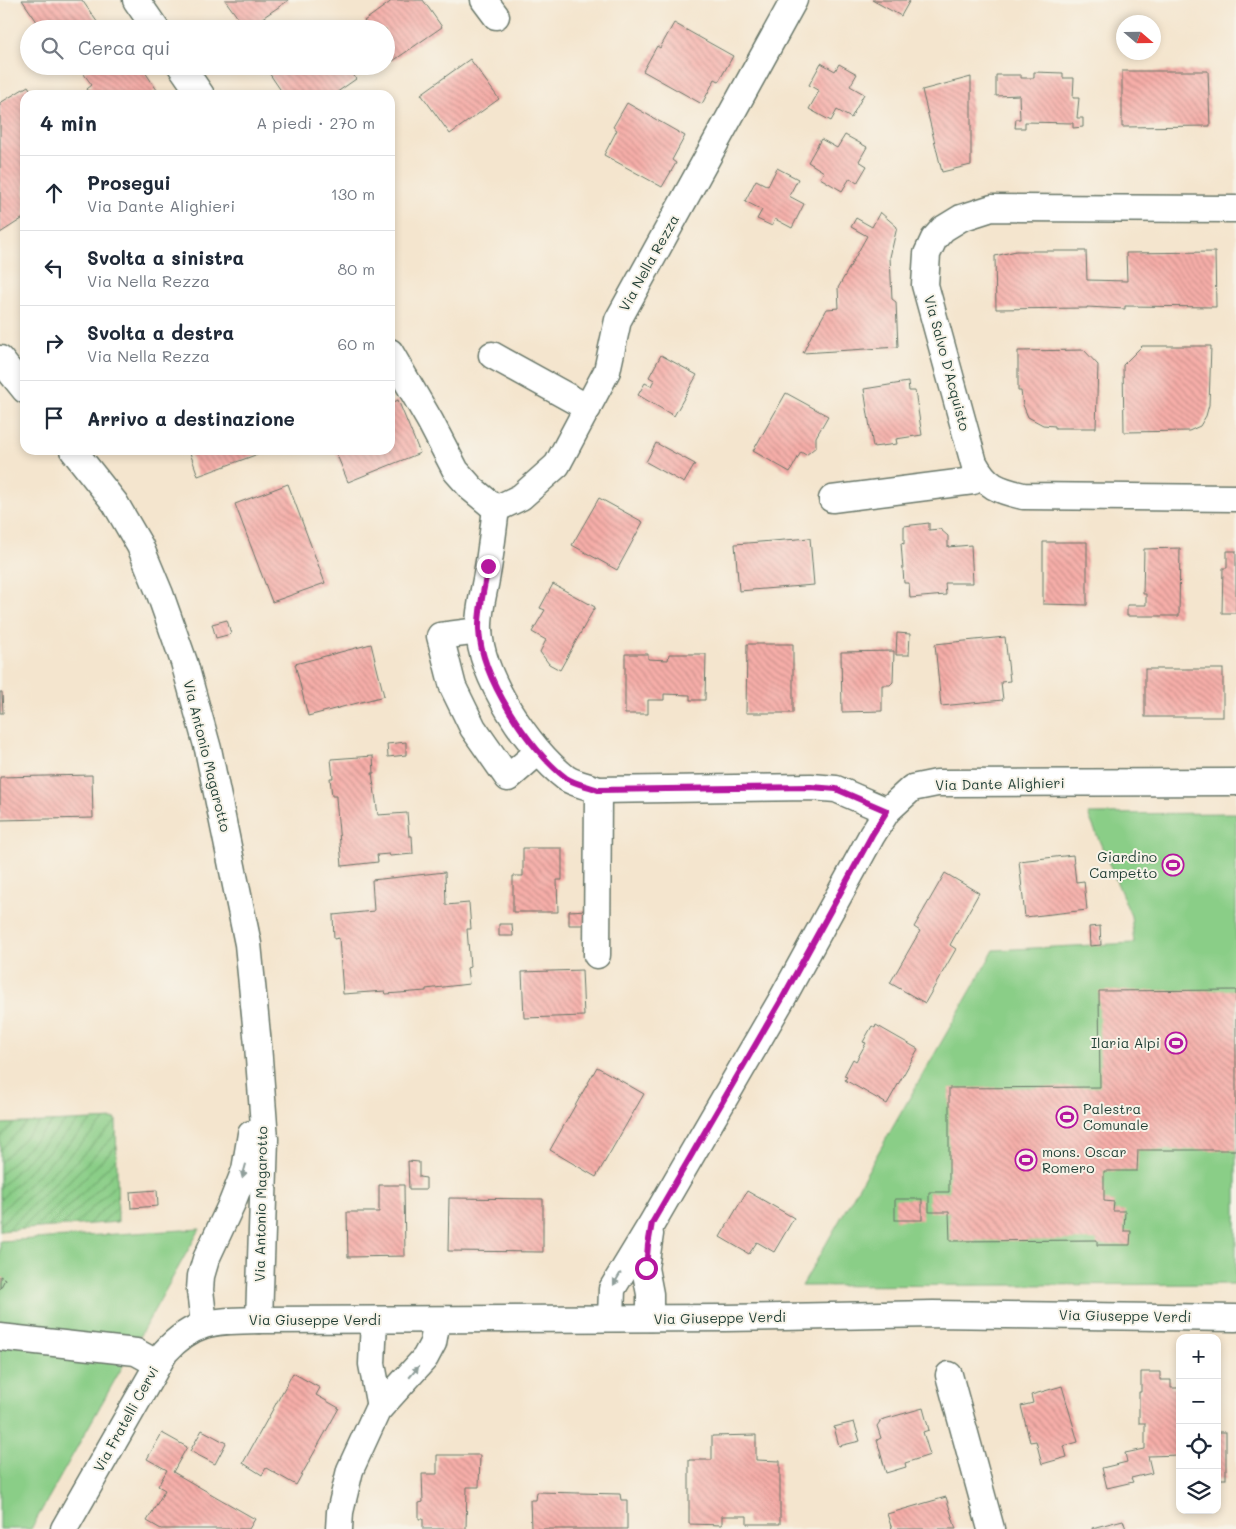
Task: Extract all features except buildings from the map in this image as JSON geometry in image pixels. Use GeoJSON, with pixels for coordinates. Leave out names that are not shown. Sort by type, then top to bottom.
{"type":"FeatureCollection","features":[{"type":"Feature","properties":{"kind":"street"},"geometry":{"type":"LineString","coordinates":[[136,0],[150,20]]}},
{"type":"Feature","properties":{"kind":"street","name":"Via Nella Rezza"},"geometry":{"type":"LineString","coordinates":[[496,509],[521,497],[557,465],[607,370],[618,320],[794,0]]}},
{"type":"Feature","properties":{"kind":"street"},"geometry":{"type":"LineString","coordinates":[[187,75],[198,90]]}},
{"type":"Feature","properties":{"kind":"street","name":"Via Salvo D'Acquisto"},"geometry":{"type":"LineString","coordinates":[[1236,209],[992,208],[961,218],[943,229],[934,239],[927,254],[925,285],[974,463],[990,484],[1002,491],[1023,496],[1236,498]]}},
{"type":"Feature","properties":{"kind":"street"},"geometry":{"type":"LineString","coordinates":[[492,356],[588,408]]}},
{"type":"Feature","properties":{"kind":"street"},"geometry":{"type":"LineString","coordinates":[[0,359],[20,384]]}},
{"type":"Feature","properties":{"kind":"street"},"geometry":{"type":"LineString","coordinates":[[395,361],[456,470],[472,489],[496,509],[479,611],[482,651],[495,684],[538,752],[568,779],[598,790],[811,787],[836,789],[887,811]]}},
{"type":"Feature","properties":{"kind":"street","name":"Via Antonio Magarotto"},"geometry":{"type":"LineString","coordinates":[[76,455],[115,503],[140,546],[160,594],[184,662],[208,749],[244,925],[257,1036],[265,1138],[259,1320]]}},
{"type":"Feature","properties":{"kind":"street"},"geometry":{"type":"LineString","coordinates":[[832,499],[972,481],[981,474]]}},
{"type":"Feature","properties":{"kind":"street"},"geometry":{"type":"LineString","coordinates":[[479,631],[440,636],[453,687],[473,728],[508,778],[538,752]]}},
{"type":"Feature","properties":{"kind":"street","name":"Via Dante Alighieri"},"geometry":{"type":"LineString","coordinates":[[611,1318],[612,1289],[782,999],[872,835],[887,811],[912,788],[937,783],[1236,782]]}},
{"type":"Feature","properties":{"kind":"street"},"geometry":{"type":"LineString","coordinates":[[597,955],[598,790]]}},
{"type":"Feature","properties":{"kind":"street","name":"Via Antonio Magarotto"},"geometry":{"type":"LineString","coordinates":[[204,1324],[200,1290],[201,1276],[206,1259],[245,1170],[260,1089]]}},
{"type":"Feature","properties":{"kind":"street","name":"Via Dante Alighieri"},"geometry":{"type":"LineString","coordinates":[[650,1318],[650,1294],[646,1268],[652,1223]]}},
{"type":"Feature","properties":{"kind":"street","name":"Via Giuseppe Verdi"},"geometry":{"type":"LineString","coordinates":[[204,1324],[259,1320],[436,1320],[933,1314],[1236,1318]]}},
{"type":"Feature","properties":{"kind":"street"},"geometry":{"type":"LineString","coordinates":[[374,1320],[372,1364],[380,1407]]}},
{"type":"Feature","properties":{"kind":"street"},"geometry":{"type":"LineString","coordinates":[[339,1529],[340,1512],[350,1470],[380,1407],[396,1392],[425,1358],[433,1343],[436,1320]]}},
{"type":"Feature","properties":{"kind":"street","name":"Via Fratelli Cervi"},"geometry":{"type":"LineString","coordinates":[[64,1529],[158,1364],[175,1341],[189,1331],[204,1324]]}},
{"type":"Feature","properties":{"kind":"street"},"geometry":{"type":"LineString","coordinates":[[0,1337],[136,1352],[158,1364]]}},
{"type":"Feature","properties":{"kind":"street"},"geometry":{"type":"LineString","coordinates":[[949,1375],[991,1529]]}},
{"type":"Feature","properties":{"kind":"green space","name":"Palestra Comunale"},"geometry":{"type":"Polygon","coordinates":[[[1236,813],[1236,1284],[802,1286],[994,950],[1134,943],[1131,916],[1088,814],[1236,813]]]}},
{"type":"Feature","properties":{"kind":"green space"},"geometry":{"type":"Polygon","coordinates":[[[116,1119],[118,1222],[0,1231],[0,1124],[116,1119]]]}},
{"type":"Feature","properties":{"kind":"green space"},"geometry":{"type":"Polygon","coordinates":[[[200,1229],[31,1529],[0,1529],[0,1241],[200,1229]]]}},
{"type":"Feature","properties":{"kind":"place","name":"Giardino Campetto"},"geometry":{"type":"Point","coordinates":[1173,865]}},
{"type":"Feature","properties":{"kind":"place","name":"Ilaria Alpi"},"geometry":{"type":"Point","coordinates":[1176,1043]}},
{"type":"Feature","properties":{"kind":"place","name":"Palestra Comunale"},"geometry":{"type":"Point","coordinates":[1067,1117]}},
{"type":"Feature","properties":{"kind":"place","name":"mons. Oscar Romero"},"geometry":{"type":"Point","coordinates":[1026,1160]}},
{"type":"Feature","properties":{"kind":"route"},"geometry":{"type":"LineString","coordinates":[[488,566],[479,611],[482,651],[495,684],[516,720],[543,758],[568,779],[598,790],[811,787],[836,789],[887,811],[782,999],[652,1223],[646,1268]]}}]}
